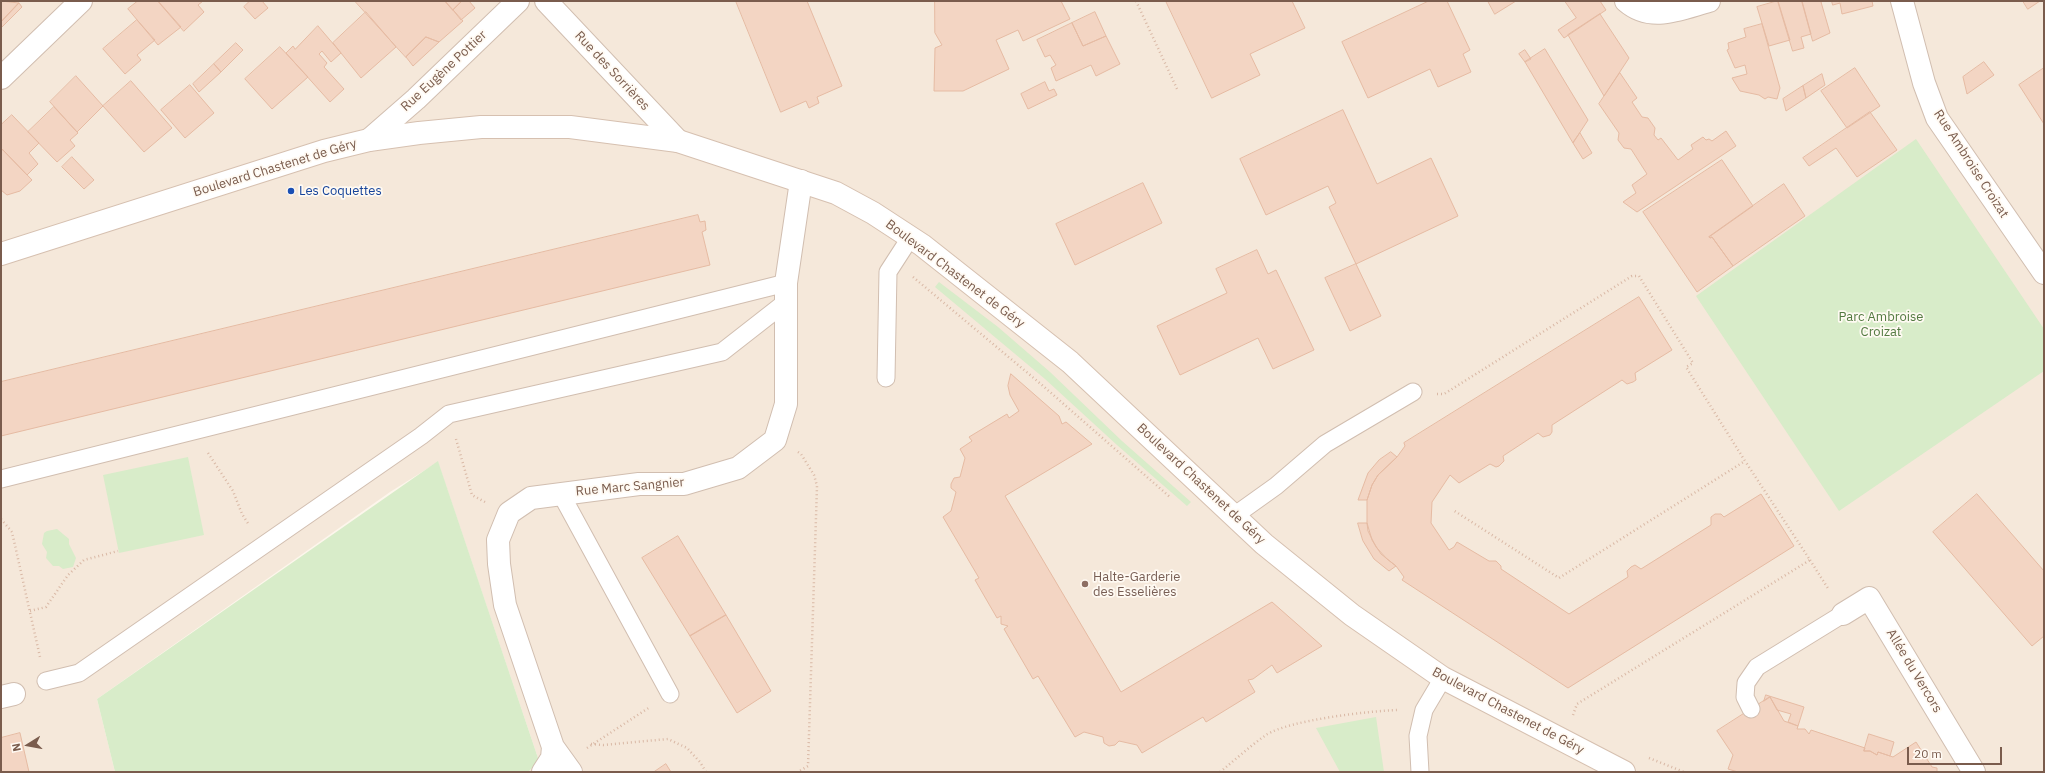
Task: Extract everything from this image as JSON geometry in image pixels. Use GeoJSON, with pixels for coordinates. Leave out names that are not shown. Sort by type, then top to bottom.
{"type":"FeatureCollection","features":[{"type":"Feature","properties":{"kind":"street"},"geometry":{"type":"LineString","coordinates":[[1,78],[81,1]]}},
{"type":"Feature","properties":{"kind":"street","name":"Rue Eugène Pottier"},"geometry":{"type":"LineString","coordinates":[[369,140],[416,98],[518,1]]}},
{"type":"Feature","properties":{"kind":"street","name":"Rue des Sorrières"},"geometry":{"type":"LineString","coordinates":[[546,1],[678,141]]}},
{"type":"Feature","properties":{"kind":"street"},"geometry":{"type":"LineString","coordinates":[[1626,1],[1633,7],[1643,12],[1654,14],[1666,13],[1709,1]]}},
{"type":"Feature","properties":{"kind":"street","name":"Rue Ambroise Croizat"},"geometry":{"type":"LineString","coordinates":[[1902,1],[1924,83],[1937,118],[2044,273]]}},
{"type":"Feature","properties":{"kind":"street","name":"Boulevard Chastenet de Géry"},"geometry":{"type":"LineString","coordinates":[[1,254],[324,151],[369,140],[419,132],[481,126],[535,126],[602,130],[678,141],[836,193],[874,213],[910,238],[1070,362],[1264,544],[1352,615],[1443,678],[1620,771]]}},
{"type":"Feature","properties":{"kind":"street","name":"Rue Marc Sangnier"},"geometry":{"type":"LineString","coordinates":[[563,761],[505,605],[499,564],[498,540],[509,513],[531,498],[639,484],[684,484],[738,468],[775,440],[786,404],[786,293],[801,182]]}},
{"type":"Feature","properties":{"kind":"street","name":"Allée du Vercors"},"geometry":{"type":"LineString","coordinates":[[1843,614],[1869,598],[1974,772]]}},
{"type":"Feature","properties":{"kind":"street"},"geometry":{"type":"LineString","coordinates":[[543,772],[552,758],[563,761]]}},
{"type":"Feature","properties":{"kind":"lane"},"geometry":{"type":"LineString","coordinates":[[886,378],[888,272],[910,238]]}},
{"type":"Feature","properties":{"kind":"lane"},"geometry":{"type":"LineString","coordinates":[[46,681],[79,673],[421,436],[449,414],[722,352],[786,293]]}},
{"type":"Feature","properties":{"kind":"lane"},"geometry":{"type":"LineString","coordinates":[[1,479],[194,431],[786,293]]}},
{"type":"Feature","properties":{"kind":"lane"},"geometry":{"type":"LineString","coordinates":[[1234,516],[1276,486],[1324,444],[1413,392]]}},
{"type":"Feature","properties":{"kind":"lane"},"geometry":{"type":"LineString","coordinates":[[561,494],[670,694]]}},
{"type":"Feature","properties":{"kind":"lane"},"geometry":{"type":"LineString","coordinates":[[1751,709],[1745,697],[1746,683],[1757,667],[1843,614]]}},
{"type":"Feature","properties":{"kind":"lane"},"geometry":{"type":"LineString","coordinates":[[1420,772],[1418,736],[1424,710],[1443,678]]}},
{"type":"Feature","properties":{"kind":"path"},"geometry":{"type":"LineString","coordinates":[[1136,1],[1178,91]]}},
{"type":"Feature","properties":{"kind":"path"},"geometry":{"type":"LineString","coordinates":[[1413,392],[1444,394],[1632,276],[1639,276],[1693,363],[1686,367],[1843,614]]}},
{"type":"Feature","properties":{"kind":"path"},"geometry":{"type":"LineString","coordinates":[[449,414],[472,495]]}},
{"type":"Feature","properties":{"kind":"path"},"geometry":{"type":"LineString","coordinates":[[194,431],[234,491],[242,514],[262,546]]}},
{"type":"Feature","properties":{"kind":"path"},"geometry":{"type":"LineString","coordinates":[[1453,510],[1559,578],[1745,461]]}},
{"type":"Feature","properties":{"kind":"path"},"geometry":{"type":"LineString","coordinates":[[798,772],[808,766],[817,486],[814,475]]}},
{"type":"Feature","properties":{"kind":"path"},"geometry":{"type":"LineString","coordinates":[[1,519],[12,532],[46,681]]}},
{"type":"Feature","properties":{"kind":"path"},"geometry":{"type":"LineString","coordinates":[[30,611],[46,607],[68,575],[84,560],[118,551]]}},
{"type":"Feature","properties":{"kind":"path"},"geometry":{"type":"LineString","coordinates":[[1562,741],[1577,704],[1810,560]]}},
{"type":"Feature","properties":{"kind":"path"},"geometry":{"type":"LineString","coordinates":[[563,761],[670,694]]}},
{"type":"Feature","properties":{"kind":"path"},"geometry":{"type":"LineString","coordinates":[[1220,772],[1267,734],[1287,727],[1375,711],[1424,710]]}},
{"type":"Feature","properties":{"kind":"path"},"geometry":{"type":"LineString","coordinates":[[591,744],[603,746],[668,738],[687,748],[700,762],[706,772]]}},
{"type":"Feature","properties":{"kind":"shaded area"},"geometry":{"type":"Polygon","coordinates":[[[1,1],[2044,1],[2044,772],[528,772],[539,761],[438,462],[390,492],[97,699],[115,772],[1,772],[1,1]]]}},
{"type":"Feature","properties":{"kind":"green space","name":"Parc Ambroise Croizat"},"geometry":{"type":"Polygon","coordinates":[[[1916,139],[2044,329],[2044,371],[1839,511],[1696,296],[1916,139]]]}},
{"type":"Feature","properties":{"kind":"green space"},"geometry":{"type":"Polygon","coordinates":[[[939,282],[998,327],[1050,372],[1122,441],[1191,502],[1187,506],[1045,379],[935,287],[939,282]]]}},
{"type":"Feature","properties":{"kind":"green space"},"geometry":{"type":"Polygon","coordinates":[[[188,457],[204,535],[119,553],[103,475],[188,457]]]}},
{"type":"Feature","properties":{"kind":"green space"},"geometry":{"type":"Polygon","coordinates":[[[438,461],[539,761],[528,772],[115,772],[97,699],[438,461]]]}},
{"type":"Feature","properties":{"kind":"green space"},"geometry":{"type":"Polygon","coordinates":[[[57,529],[69,539],[69,544],[76,558],[73,567],[63,569],[59,566],[53,566],[46,558],[47,552],[42,544],[44,533],[57,529]]]}},
{"type":"Feature","properties":{"kind":"green space"},"geometry":{"type":"Polygon","coordinates":[[[1376,717],[1384,772],[1340,772],[1316,728],[1376,717]]]}},
{"type":"Feature","properties":{"kind":"building"},"geometry":{"type":"Polygon","coordinates":[[[1,1],[19,3],[1,22],[1,1]]]}},
{"type":"Feature","properties":{"kind":"building"},"geometry":{"type":"Polygon","coordinates":[[[138,1],[158,1],[181,27],[158,45],[128,9],[138,1]]]}},
{"type":"Feature","properties":{"kind":"building"},"geometry":{"type":"Polygon","coordinates":[[[158,1],[203,1],[198,5],[204,12],[184,31],[158,1]]]}},
{"type":"Feature","properties":{"kind":"building"},"geometry":{"type":"Polygon","coordinates":[[[250,1],[262,1],[268,8],[255,19],[244,7],[250,1]]]}},
{"type":"Feature","properties":{"kind":"building"},"geometry":{"type":"Polygon","coordinates":[[[355,1],[445,1],[463,21],[439,42],[426,37],[406,57],[355,1]]]}},
{"type":"Feature","properties":{"kind":"building"},"geometry":{"type":"Polygon","coordinates":[[[445,1],[462,1],[453,10],[445,1]]]}},
{"type":"Feature","properties":{"kind":"building"},"geometry":{"type":"Polygon","coordinates":[[[462,1],[469,1],[475,8],[461,20],[453,10],[462,1]]]}},
{"type":"Feature","properties":{"kind":"building"},"geometry":{"type":"Polygon","coordinates":[[[736,1],[807,1],[842,86],[817,97],[819,103],[809,108],[806,101],[781,112],[736,1]]]}},
{"type":"Feature","properties":{"kind":"building"},"geometry":{"type":"Polygon","coordinates":[[[935,1],[1061,1],[1070,19],[1023,41],[1018,30],[996,40],[1009,69],[963,91],[934,91],[935,48],[942,45],[935,33],[935,1]]]}},
{"type":"Feature","properties":{"kind":"building"},"geometry":{"type":"Polygon","coordinates":[[[1166,1],[1292,1],[1305,28],[1250,54],[1260,75],[1212,98],[1166,1]]]}},
{"type":"Feature","properties":{"kind":"building"},"geometry":{"type":"Polygon","coordinates":[[[1429,1],[1447,1],[1470,50],[1463,54],[1471,72],[1438,87],[1430,69],[1368,98],[1342,42],[1429,1]]]}},
{"type":"Feature","properties":{"kind":"building"},"geometry":{"type":"Polygon","coordinates":[[[1488,1],[1516,1],[1495,14],[1488,1]]]}},
{"type":"Feature","properties":{"kind":"building"},"geometry":{"type":"Polygon","coordinates":[[[1565,1],[1600,1],[1606,10],[1564,38],[1558,30],[1576,18],[1565,1]]]}},
{"type":"Feature","properties":{"kind":"building"},"geometry":{"type":"Polygon","coordinates":[[[1778,1],[1790,40],[1769,46],[1757,7],[1778,1]]]}},
{"type":"Feature","properties":{"kind":"building"},"geometry":{"type":"Polygon","coordinates":[[[1778,1],[1802,1],[1811,34],[1801,37],[1804,48],[1793,51],[1778,1]]]}},
{"type":"Feature","properties":{"kind":"building"},"geometry":{"type":"Polygon","coordinates":[[[1802,1],[1824,1],[1821,2],[1830,33],[1813,41],[1802,1]]]}},
{"type":"Feature","properties":{"kind":"building"},"geometry":{"type":"Polygon","coordinates":[[[1832,1],[1872,1],[1873,6],[1842,14],[1840,3],[1833,5],[1832,1]]]}},
{"type":"Feature","properties":{"kind":"building"},"geometry":{"type":"Polygon","coordinates":[[[2023,1],[2040,1],[2028,9],[2023,1]]]}},
{"type":"Feature","properties":{"kind":"building"},"geometry":{"type":"Polygon","coordinates":[[[19,3],[22,7],[1,28],[1,22],[19,3]]]}},
{"type":"Feature","properties":{"kind":"building"},"geometry":{"type":"Polygon","coordinates":[[[366,12],[396,47],[361,78],[333,43],[366,12]]]}},
{"type":"Feature","properties":{"kind":"building"},"geometry":{"type":"Polygon","coordinates":[[[1095,12],[1106,36],[1083,46],[1072,23],[1095,12]]]}},
{"type":"Feature","properties":{"kind":"building"},"geometry":{"type":"Polygon","coordinates":[[[1600,14],[1629,58],[1604,96],[1568,35],[1600,14]]]}},
{"type":"Feature","properties":{"kind":"building"},"geometry":{"type":"Polygon","coordinates":[[[137,20],[155,40],[137,55],[141,60],[125,74],[103,49],[137,20]]]}},
{"type":"Feature","properties":{"kind":"building"},"geometry":{"type":"Polygon","coordinates":[[[1072,23],[1083,46],[1106,36],[1120,64],[1096,76],[1091,65],[1056,81],[1051,68],[1056,65],[1050,55],[1045,57],[1037,40],[1072,23]]]}},
{"type":"Feature","properties":{"kind":"building"},"geometry":{"type":"Polygon","coordinates":[[[1762,24],[1780,88],[1777,99],[1768,97],[1765,99],[1759,95],[1740,91],[1732,78],[1747,74],[1745,65],[1735,68],[1727,50],[1729,49],[1728,43],[1746,37],[1744,29],[1762,24]]]}},
{"type":"Feature","properties":{"kind":"building"},"geometry":{"type":"Polygon","coordinates":[[[318,26],[341,53],[331,62],[322,51],[319,54],[327,63],[324,67],[344,89],[330,102],[286,53],[293,46],[295,49],[318,26]]]}},
{"type":"Feature","properties":{"kind":"building"},"geometry":{"type":"Polygon","coordinates":[[[426,37],[439,42],[413,66],[406,57],[426,37]]]}},
{"type":"Feature","properties":{"kind":"building"},"geometry":{"type":"Polygon","coordinates":[[[236,43],[243,50],[221,72],[214,64],[236,43]]]}},
{"type":"Feature","properties":{"kind":"building"},"geometry":{"type":"Polygon","coordinates":[[[280,47],[308,77],[272,109],[245,79],[280,47]]]}},
{"type":"Feature","properties":{"kind":"building"},"geometry":{"type":"Polygon","coordinates":[[[1545,49],[1588,120],[1573,143],[1525,62],[1545,49]]]}},
{"type":"Feature","properties":{"kind":"building"},"geometry":{"type":"Polygon","coordinates":[[[1525,50],[1531,59],[1525,62],[1519,54],[1525,50]]]}},
{"type":"Feature","properties":{"kind":"building"},"geometry":{"type":"Polygon","coordinates":[[[1984,62],[1994,75],[1967,94],[1963,77],[1984,62]]]}},
{"type":"Feature","properties":{"kind":"building"},"geometry":{"type":"Polygon","coordinates":[[[214,64],[221,72],[199,92],[193,84],[214,64]]]}},
{"type":"Feature","properties":{"kind":"building"},"geometry":{"type":"Polygon","coordinates":[[[1855,68],[1880,106],[1847,128],[1821,91],[1855,68]]]}},
{"type":"Feature","properties":{"kind":"building"},"geometry":{"type":"Polygon","coordinates":[[[2044,68],[2044,124],[2019,85],[2044,68]]]}},
{"type":"Feature","properties":{"kind":"building"},"geometry":{"type":"Polygon","coordinates":[[[1620,73],[1637,98],[1632,102],[1642,117],[1648,118],[1655,128],[1654,135],[1658,140],[1661,138],[1678,160],[1693,149],[1691,145],[1703,137],[1706,140],[1709,139],[1712,141],[1726,131],[1736,146],[1637,212],[1623,202],[1636,193],[1632,185],[1647,174],[1631,149],[1624,148],[1618,140],[1619,133],[1599,104],[1620,73]]]}},
{"type":"Feature","properties":{"kind":"building"},"geometry":{"type":"Polygon","coordinates":[[[1822,74],[1825,85],[1806,98],[1803,86],[1822,74]]]}},
{"type":"Feature","properties":{"kind":"building"},"geometry":{"type":"Polygon","coordinates":[[[76,76],[103,106],[77,132],[50,102],[76,76]]]}},
{"type":"Feature","properties":{"kind":"building"},"geometry":{"type":"Polygon","coordinates":[[[131,81],[172,128],[144,152],[103,106],[131,81]]]}},
{"type":"Feature","properties":{"kind":"building"},"geometry":{"type":"Polygon","coordinates":[[[1045,82],[1049,91],[1054,89],[1057,95],[1028,109],[1021,94],[1045,82]]]}},
{"type":"Feature","properties":{"kind":"building"},"geometry":{"type":"Polygon","coordinates":[[[190,85],[214,113],[185,138],[161,110],[190,85]]]}},
{"type":"Feature","properties":{"kind":"building"},"geometry":{"type":"Polygon","coordinates":[[[1803,86],[1806,98],[1786,111],[1783,99],[1803,86]]]}},
{"type":"Feature","properties":{"kind":"building"},"geometry":{"type":"Polygon","coordinates":[[[54,107],[78,133],[70,140],[75,146],[57,162],[28,132],[54,107]]]}},
{"type":"Feature","properties":{"kind":"building"},"geometry":{"type":"Polygon","coordinates":[[[1343,110],[1377,184],[1431,158],[1458,216],[1356,264],[1329,207],[1336,203],[1328,186],[1266,215],[1240,159],[1343,110]]]}},
{"type":"Feature","properties":{"kind":"building"},"geometry":{"type":"Polygon","coordinates":[[[1870,112],[1897,150],[1857,177],[1836,148],[1809,166],[1803,158],[1870,112]]]}},
{"type":"Feature","properties":{"kind":"building"},"geometry":{"type":"Polygon","coordinates":[[[12,115],[39,143],[29,153],[38,164],[27,175],[1,148],[1,125],[12,115]]]}},
{"type":"Feature","properties":{"kind":"building"},"geometry":{"type":"Polygon","coordinates":[[[1580,133],[1592,153],[1583,159],[1573,143],[1580,133]]]}},
{"type":"Feature","properties":{"kind":"building"},"geometry":{"type":"Polygon","coordinates":[[[3,150],[32,180],[20,191],[7,195],[1,190],[1,152],[3,150]]]}},
{"type":"Feature","properties":{"kind":"building"},"geometry":{"type":"Polygon","coordinates":[[[72,157],[94,180],[84,189],[62,167],[72,157]]]}},
{"type":"Feature","properties":{"kind":"building"},"geometry":{"type":"Polygon","coordinates":[[[1722,160],[1753,206],[1709,237],[1712,237],[1733,266],[1697,292],[1643,212],[1722,160]]]}},
{"type":"Feature","properties":{"kind":"building"},"geometry":{"type":"Polygon","coordinates":[[[1143,183],[1162,223],[1075,265],[1056,224],[1143,183]]]}},
{"type":"Feature","properties":{"kind":"building"},"geometry":{"type":"Polygon","coordinates":[[[1784,184],[1805,216],[1733,266],[1712,237],[1709,237],[1784,184]]]}},
{"type":"Feature","properties":{"kind":"building"},"geometry":{"type":"Polygon","coordinates":[[[698,215],[700,222],[705,221],[706,230],[702,232],[710,265],[1,436],[1,382],[698,215]]]}},
{"type":"Feature","properties":{"kind":"building"},"geometry":{"type":"Polygon","coordinates":[[[1257,250],[1268,274],[1276,270],[1314,350],[1273,369],[1258,338],[1180,375],[1157,326],[1227,293],[1216,269],[1257,250]]]}},
{"type":"Feature","properties":{"kind":"building"},"geometry":{"type":"Polygon","coordinates":[[[1356,264],[1381,316],[1350,331],[1325,278],[1356,264]]]}},
{"type":"Feature","properties":{"kind":"building"},"geometry":{"type":"Polygon","coordinates":[[[1639,297],[1672,350],[1635,373],[1636,380],[1633,382],[1627,384],[1622,380],[1552,425],[1552,432],[1550,435],[1543,437],[1538,433],[1503,456],[1504,461],[1499,466],[1496,467],[1490,464],[1459,483],[1450,475],[1432,502],[1431,523],[1449,550],[1454,547],[1457,542],[1489,561],[1496,561],[1501,566],[1501,569],[1569,614],[1628,577],[1627,571],[1631,567],[1635,565],[1641,569],[1711,525],[1711,517],[1715,514],[1721,514],[1724,517],[1761,494],[1794,546],[1568,688],[1402,580],[1404,577],[1396,566],[1381,554],[1372,540],[1367,523],[1367,500],[1372,485],[1378,475],[1397,457],[1405,446],[1404,443],[1639,297]]]}},
{"type":"Feature","properties":{"kind":"building"},"geometry":{"type":"Polygon","coordinates":[[[1011,374],[1059,416],[1062,424],[1066,422],[1092,444],[1005,496],[1121,692],[1272,602],[1322,646],[1277,673],[1272,665],[1253,679],[1248,680],[1255,692],[1206,722],[1203,717],[1142,753],[1137,745],[1119,741],[1115,745],[1109,746],[1104,743],[1103,737],[1084,732],[1075,737],[1038,676],[1033,679],[1004,629],[1008,626],[1001,624],[1001,616],[997,618],[975,580],[979,578],[943,517],[951,511],[956,492],[951,488],[951,484],[954,478],[960,477],[965,458],[960,449],[972,441],[969,437],[1007,414],[1009,418],[1019,411],[1010,395],[1008,386],[1011,374]]]}},
{"type":"Feature","properties":{"kind":"building"},"geometry":{"type":"Polygon","coordinates":[[[1391,452],[1397,457],[1378,475],[1372,485],[1367,500],[1358,500],[1368,473],[1379,460],[1391,452]]]}},
{"type":"Feature","properties":{"kind":"building"},"geometry":{"type":"Polygon","coordinates":[[[1977,494],[2044,571],[2044,636],[2032,646],[1933,532],[1977,494]]]}},
{"type":"Feature","properties":{"kind":"building"},"geometry":{"type":"Polygon","coordinates":[[[1358,523],[1367,523],[1368,531],[1376,547],[1396,566],[1389,571],[1374,559],[1363,541],[1358,523]]]}},
{"type":"Feature","properties":{"kind":"building"},"geometry":{"type":"Polygon","coordinates":[[[678,536],[726,615],[690,636],[642,558],[678,536]]]}},
{"type":"Feature","properties":{"kind":"building"},"geometry":{"type":"Polygon","coordinates":[[[726,615],[771,691],[737,713],[690,636],[726,615]]]}},
{"type":"Feature","properties":{"kind":"building"},"geometry":{"type":"Polygon","coordinates":[[[1766,695],[1804,707],[1798,726],[1788,722],[1791,714],[1777,710],[1770,697],[1764,701],[1766,695]]]}},
{"type":"Feature","properties":{"kind":"building"},"geometry":{"type":"Polygon","coordinates":[[[1770,697],[1784,721],[1798,726],[1797,729],[1805,729],[1809,734],[1811,730],[1865,748],[1864,751],[1870,751],[1877,755],[1878,752],[1893,757],[1916,742],[1932,767],[1937,768],[1937,772],[1738,772],[1728,769],[1733,755],[1717,731],[1770,697]]]}},
{"type":"Feature","properties":{"kind":"building"},"geometry":{"type":"Polygon","coordinates":[[[20,733],[29,772],[1,772],[1,738],[20,733]]]}},
{"type":"Feature","properties":{"kind":"building"},"geometry":{"type":"Polygon","coordinates":[[[1869,734],[1894,742],[1890,756],[1878,752],[1877,755],[1870,751],[1864,751],[1869,734]]]}},
{"type":"Feature","properties":{"kind":"building"},"geometry":{"type":"Polygon","coordinates":[[[666,764],[671,772],[654,772],[666,764]]]}},
{"type":"Feature","properties":{"kind":"place","name":"Les Coquettes"},"geometry":{"type":"Point","coordinates":[291,191]}},
{"type":"Feature","properties":{"kind":"place","name":"Halte-Garderie des Esselières"},"geometry":{"type":"Point","coordinates":[1085,584]}}]}
